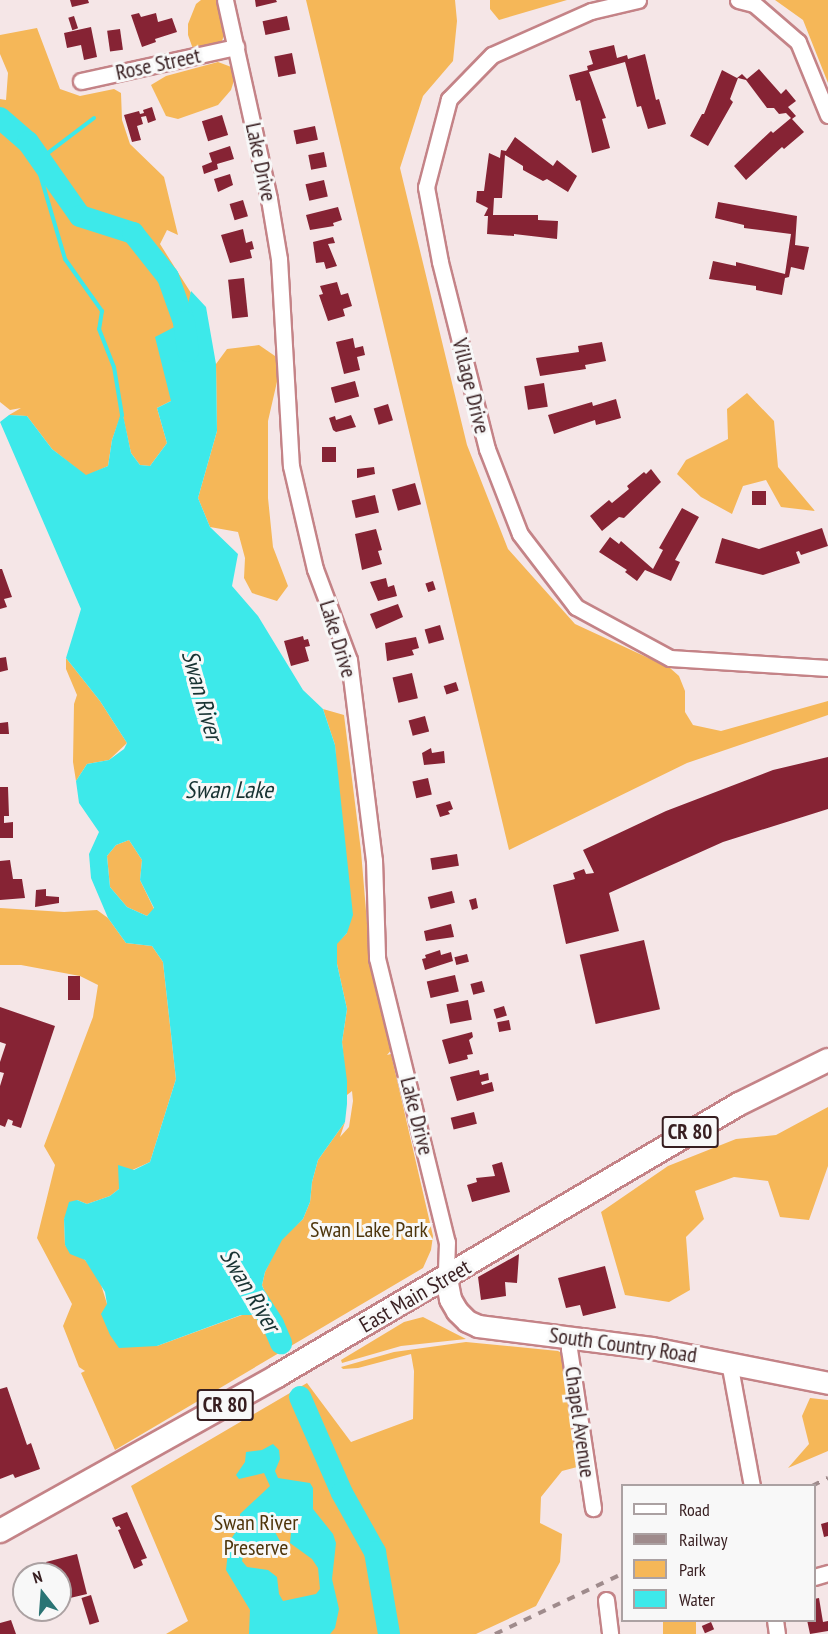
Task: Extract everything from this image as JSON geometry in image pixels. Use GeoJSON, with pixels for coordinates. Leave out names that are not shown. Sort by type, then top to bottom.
{"type":"FeatureCollection","features":[{"type":"Feature","properties":{"kind":"main road","name":"East Main Street"},"geometry":{"type":"LineString","coordinates":[[0,1530],[153,1447],[446,1278],[667,1146],[750,1099],[828,1060]]}},
{"type":"Feature","properties":{"kind":"main road","name":"South Country Road"},"geometry":{"type":"LineString","coordinates":[[446,1278],[452,1304],[461,1316],[472,1324],[570,1336],[729,1362],[828,1383]]}},
{"type":"Feature","properties":{"kind":"street","name":"Lake Drive"},"geometry":{"type":"LineString","coordinates":[[225,0],[269,199],[279,259],[291,466],[315,569],[349,660],[374,860],[377,958],[447,1242],[446,1278]]}},
{"type":"Feature","properties":{"kind":"street","name":"Village Drive"},"geometry":{"type":"LineString","coordinates":[[638,0],[591,11],[492,54],[449,99],[426,187],[441,265],[487,449],[520,534],[576,606],[670,658],[828,668]]}},
{"type":"Feature","properties":{"kind":"street"},"geometry":{"type":"LineString","coordinates":[[738,0],[754,4],[798,42],[828,115]]}},
{"type":"Feature","properties":{"kind":"street","name":"Rose Street"},"geometry":{"type":"LineString","coordinates":[[81,81],[236,47]]}},
{"type":"Feature","properties":{"kind":"street","name":"Chapel Avenue"},"geometry":{"type":"LineString","coordinates":[[570,1336],[569,1349],[592,1508]]}},
{"type":"Feature","properties":{"kind":"street"},"geometry":{"type":"LineString","coordinates":[[729,1362],[752,1484]]}},
{"type":"Feature","properties":{"kind":"street"},"geometry":{"type":"LineString","coordinates":[[606,1600],[610,1634]]}},
{"type":"Feature","properties":{"kind":"green space"},"geometry":{"type":"Polygon","coordinates":[[[201,0],[217,0],[224,36],[221,43],[193,49],[188,35],[188,24],[196,4],[201,0]]]}},
{"type":"Feature","properties":{"kind":"green space"},"geometry":{"type":"Polygon","coordinates":[[[306,0],[455,0],[457,21],[453,61],[423,96],[400,168],[467,445],[508,549],[575,624],[670,668],[679,676],[685,691],[685,712],[693,725],[721,731],[828,701],[828,715],[687,763],[509,850],[306,0]]]}},
{"type":"Feature","properties":{"kind":"green space"},"geometry":{"type":"Polygon","coordinates":[[[490,0],[567,0],[499,20],[490,9],[490,0]]]}},
{"type":"Feature","properties":{"kind":"green space"},"geometry":{"type":"Polygon","coordinates":[[[775,0],[828,0],[828,83],[803,20],[775,0]]]}},
{"type":"Feature","properties":{"kind":"green space"},"geometry":{"type":"Polygon","coordinates":[[[37,28],[60,89],[80,96],[114,89],[121,93],[122,120],[130,144],[164,177],[178,235],[167,230],[160,244],[191,293],[171,401],[157,408],[167,443],[150,466],[140,465],[131,453],[122,412],[112,440],[108,466],[86,476],[52,449],[27,416],[9,415],[21,408],[10,410],[0,402],[0,99],[6,100],[8,73],[0,54],[0,35],[37,28]]]}},
{"type":"Feature","properties":{"kind":"green space"},"geometry":{"type":"Polygon","coordinates":[[[218,62],[234,68],[235,77],[231,90],[218,105],[178,119],[166,116],[151,85],[166,76],[218,62]]]}},
{"type":"Feature","properties":{"kind":"green space"},"geometry":{"type":"Polygon","coordinates":[[[259,345],[275,356],[279,373],[268,421],[268,498],[273,547],[288,586],[277,601],[252,593],[244,578],[245,558],[238,532],[210,527],[198,498],[217,431],[216,364],[227,349],[259,345]]]}},
{"type":"Feature","properties":{"kind":"green space"},"geometry":{"type":"Polygon","coordinates":[[[747,393],[774,421],[778,467],[815,511],[781,507],[766,480],[743,486],[732,514],[701,497],[677,474],[686,460],[728,439],[727,409],[747,393]]]}},
{"type":"Feature","properties":{"kind":"green space"},"geometry":{"type":"Polygon","coordinates":[[[66,658],[100,701],[127,743],[109,760],[87,764],[76,781],[73,762],[74,704],[77,695],[66,669],[66,658]]]}},
{"type":"Feature","properties":{"kind":"green space","name":"Swan Lake Park"},"geometry":{"type":"Polygon","coordinates":[[[323,709],[344,715],[361,851],[369,947],[392,1049],[387,1055],[391,1054],[433,1236],[431,1250],[423,1268],[115,1450],[81,1373],[85,1371],[79,1367],[63,1326],[72,1304],[37,1238],[55,1165],[44,1146],[93,1017],[98,985],[80,976],[21,965],[0,965],[0,908],[64,912],[97,910],[108,918],[126,943],[152,946],[163,962],[176,1079],[150,1162],[119,1176],[119,1189],[110,1196],[87,1204],[77,1200],[64,1219],[65,1245],[85,1260],[99,1278],[107,1304],[157,1346],[242,1315],[263,1315],[264,1320],[272,1310],[262,1285],[265,1272],[281,1239],[303,1219],[310,1202],[318,1160],[345,1122],[340,1137],[349,1127],[353,1101],[352,1091],[347,1095],[342,1042],[347,1009],[337,964],[337,943],[347,933],[335,745],[323,709]]]}},
{"type":"Feature","properties":{"kind":"green space"},"geometry":{"type":"Polygon","coordinates":[[[129,840],[142,860],[140,880],[154,909],[147,916],[127,907],[110,887],[107,856],[116,845],[129,840]]]}},
{"type":"Feature","properties":{"kind":"green space"},"geometry":{"type":"Polygon","coordinates":[[[828,1107],[828,1166],[809,1220],[780,1217],[768,1181],[734,1177],[695,1191],[704,1219],[686,1237],[690,1290],[669,1302],[625,1295],[601,1212],[668,1166],[736,1139],[776,1135],[828,1107]]]}},
{"type":"Feature","properties":{"kind":"green space"},"geometry":{"type":"Polygon","coordinates":[[[423,1317],[466,1339],[401,1346],[342,1363],[341,1360],[404,1322],[423,1317]]]}},
{"type":"Feature","properties":{"kind":"green space","name":"Swan River Preserve"},"geometry":{"type":"Polygon","coordinates":[[[466,1342],[558,1351],[565,1355],[581,1466],[562,1471],[541,1497],[540,1523],[562,1534],[560,1562],[536,1606],[476,1634],[166,1634],[188,1621],[131,1486],[307,1383],[351,1442],[413,1419],[414,1371],[411,1354],[358,1368],[343,1369],[341,1367],[394,1352],[466,1342]]]}},
{"type":"Feature","properties":{"kind":"green space"},"geometry":{"type":"Polygon","coordinates":[[[810,1398],[828,1400],[828,1451],[788,1468],[809,1444],[802,1416],[810,1398]]]}},
{"type":"Feature","properties":{"kind":"green space"},"geometry":{"type":"Polygon","coordinates":[[[663,1622],[696,1622],[696,1634],[663,1634],[663,1622]]]}},
{"type":"Feature","properties":{"kind":"water","name":"Swan Lake"},"geometry":{"type":"Polygon","coordinates":[[[191,291],[206,307],[216,364],[217,431],[198,498],[210,527],[238,554],[232,586],[258,616],[303,690],[323,709],[335,745],[353,915],[347,933],[337,944],[337,964],[347,1009],[342,1042],[347,1081],[347,1104],[345,1122],[318,1160],[310,1202],[303,1219],[282,1240],[265,1272],[262,1285],[269,1307],[267,1315],[241,1315],[157,1346],[119,1348],[110,1335],[101,1314],[107,1304],[105,1292],[85,1260],[70,1254],[65,1245],[64,1219],[69,1202],[77,1200],[87,1204],[110,1196],[119,1189],[118,1165],[134,1170],[150,1162],[176,1079],[163,962],[152,946],[126,943],[108,918],[91,878],[89,854],[99,832],[79,803],[76,781],[87,764],[109,760],[124,749],[127,743],[100,701],[66,658],[81,609],[0,422],[9,415],[27,416],[52,449],[86,475],[108,466],[112,440],[122,410],[131,453],[140,465],[150,466],[167,443],[157,408],[171,401],[155,337],[184,322],[191,291]],[[129,840],[116,845],[107,856],[110,887],[127,907],[147,916],[154,908],[140,880],[142,860],[129,840]]]}},
{"type":"Feature","properties":{"kind":"water"},"geometry":{"type":"Polygon","coordinates":[[[273,1444],[279,1450],[280,1459],[275,1471],[278,1478],[310,1483],[313,1488],[313,1509],[333,1534],[336,1543],[332,1579],[339,1609],[335,1628],[330,1634],[249,1634],[250,1610],[226,1570],[229,1542],[239,1527],[240,1514],[270,1486],[264,1473],[239,1479],[236,1475],[245,1462],[246,1452],[262,1450],[273,1444]],[[292,1523],[271,1525],[280,1541],[277,1550],[265,1551],[254,1547],[244,1552],[242,1561],[247,1567],[268,1570],[277,1577],[279,1594],[283,1601],[316,1594],[320,1589],[318,1568],[312,1559],[290,1543],[292,1523]]]}},
{"type":"Feature","properties":{"kind":"building"},"geometry":{"type":"Polygon","coordinates":[[[70,0],[88,0],[89,3],[72,7],[70,0]]]}},
{"type":"Feature","properties":{"kind":"building"},"geometry":{"type":"Polygon","coordinates":[[[255,0],[276,0],[277,2],[256,7],[255,0]]]}},
{"type":"Feature","properties":{"kind":"building"},"geometry":{"type":"Polygon","coordinates":[[[139,13],[141,17],[156,13],[158,22],[172,18],[177,32],[155,39],[156,42],[142,47],[131,15],[139,13]]]}},
{"type":"Feature","properties":{"kind":"building"},"geometry":{"type":"Polygon","coordinates":[[[74,16],[78,28],[72,30],[68,18],[74,16]]]}},
{"type":"Feature","properties":{"kind":"building"},"geometry":{"type":"Polygon","coordinates":[[[287,16],[290,30],[265,35],[263,21],[287,16]]]}},
{"type":"Feature","properties":{"kind":"building"},"geometry":{"type":"Polygon","coordinates":[[[91,27],[97,57],[84,60],[81,45],[67,48],[64,33],[91,27]]]}},
{"type":"Feature","properties":{"kind":"building"},"geometry":{"type":"Polygon","coordinates":[[[120,29],[123,50],[110,52],[107,31],[120,29]]]}},
{"type":"Feature","properties":{"kind":"building"},"geometry":{"type":"Polygon","coordinates":[[[614,45],[617,58],[627,55],[628,59],[645,54],[656,100],[659,99],[666,124],[648,129],[641,106],[637,107],[625,62],[589,72],[606,118],[602,119],[610,148],[592,153],[580,100],[576,101],[569,75],[588,70],[587,66],[593,64],[589,51],[614,45]]]}},
{"type":"Feature","properties":{"kind":"building"},"geometry":{"type":"Polygon","coordinates":[[[292,53],[296,74],[278,77],[274,56],[292,53]]]}},
{"type":"Feature","properties":{"kind":"building"},"geometry":{"type":"Polygon","coordinates":[[[759,69],[781,94],[786,89],[796,101],[788,107],[796,116],[792,119],[804,132],[784,149],[782,147],[746,180],[734,166],[771,131],[773,133],[791,118],[786,113],[779,114],[774,108],[767,108],[746,80],[738,78],[730,99],[733,102],[708,146],[690,136],[704,114],[722,70],[737,78],[742,74],[747,79],[759,69]]]}},
{"type":"Feature","properties":{"kind":"building"},"geometry":{"type":"Polygon","coordinates":[[[152,107],[156,120],[148,123],[146,116],[141,117],[143,124],[137,126],[141,140],[132,142],[124,115],[139,111],[140,114],[144,113],[143,110],[152,107]]]}},
{"type":"Feature","properties":{"kind":"building"},"geometry":{"type":"Polygon","coordinates":[[[222,115],[228,135],[208,141],[202,121],[222,115]]]}},
{"type":"Feature","properties":{"kind":"building"},"geometry":{"type":"Polygon","coordinates":[[[315,126],[318,140],[296,144],[293,131],[315,126]]]}},
{"type":"Feature","properties":{"kind":"building"},"geometry":{"type":"Polygon","coordinates":[[[515,137],[553,166],[557,160],[577,176],[568,192],[547,179],[543,181],[523,170],[523,166],[505,155],[502,198],[494,198],[493,215],[538,215],[538,220],[558,221],[557,239],[514,234],[514,236],[487,234],[488,216],[484,216],[488,208],[476,202],[477,191],[484,191],[489,153],[500,158],[501,150],[506,151],[515,137]]]}},
{"type":"Feature","properties":{"kind":"building"},"geometry":{"type":"Polygon","coordinates":[[[230,146],[234,159],[217,164],[218,169],[204,174],[202,166],[212,162],[209,153],[230,146]]]}},
{"type":"Feature","properties":{"kind":"building"},"geometry":{"type":"Polygon","coordinates":[[[324,152],[327,167],[311,170],[308,155],[324,152]]]}},
{"type":"Feature","properties":{"kind":"building"},"geometry":{"type":"Polygon","coordinates":[[[230,174],[233,185],[218,192],[214,179],[230,174]]]}},
{"type":"Feature","properties":{"kind":"building"},"geometry":{"type":"Polygon","coordinates":[[[324,180],[328,197],[309,201],[305,184],[324,180]]]}},
{"type":"Feature","properties":{"kind":"building"},"geometry":{"type":"Polygon","coordinates":[[[243,200],[248,216],[235,220],[230,204],[243,200]]]}},
{"type":"Feature","properties":{"kind":"building"},"geometry":{"type":"Polygon","coordinates":[[[718,202],[797,216],[795,245],[809,247],[804,270],[791,267],[789,277],[785,278],[782,295],[756,290],[756,286],[709,279],[713,261],[736,266],[736,262],[785,274],[791,234],[744,228],[744,225],[715,218],[718,202]]]}},
{"type":"Feature","properties":{"kind":"building"},"geometry":{"type":"Polygon","coordinates":[[[338,207],[342,220],[333,223],[334,226],[310,230],[306,215],[338,207]]]}},
{"type":"Feature","properties":{"kind":"building"},"geometry":{"type":"Polygon","coordinates":[[[243,229],[246,243],[252,241],[254,249],[250,250],[252,258],[230,263],[221,235],[243,229]]]}},
{"type":"Feature","properties":{"kind":"building"},"geometry":{"type":"Polygon","coordinates":[[[333,237],[335,243],[328,244],[337,266],[326,269],[324,262],[316,263],[313,242],[333,237]]]}},
{"type":"Feature","properties":{"kind":"building"},"geometry":{"type":"Polygon","coordinates":[[[244,278],[248,317],[232,318],[228,280],[244,278]]]}},
{"type":"Feature","properties":{"kind":"building"},"geometry":{"type":"Polygon","coordinates":[[[337,282],[341,295],[348,293],[352,306],[343,309],[345,316],[328,321],[319,295],[323,294],[320,286],[337,282]]]}},
{"type":"Feature","properties":{"kind":"building"},"geometry":{"type":"Polygon","coordinates":[[[353,338],[355,348],[363,346],[365,355],[357,357],[360,370],[344,374],[336,342],[353,338]]]}},
{"type":"Feature","properties":{"kind":"building"},"geometry":{"type":"Polygon","coordinates":[[[602,342],[606,361],[585,365],[586,369],[540,376],[536,358],[579,352],[578,346],[602,342]]]}},
{"type":"Feature","properties":{"kind":"building"},"geometry":{"type":"Polygon","coordinates":[[[355,381],[359,396],[335,403],[331,387],[355,381]]]}},
{"type":"Feature","properties":{"kind":"building"},"geometry":{"type":"Polygon","coordinates":[[[544,383],[548,407],[528,410],[524,386],[544,383]]]}},
{"type":"Feature","properties":{"kind":"building"},"geometry":{"type":"Polygon","coordinates":[[[616,399],[621,418],[596,425],[595,420],[554,434],[548,415],[592,402],[593,406],[616,399]]]}},
{"type":"Feature","properties":{"kind":"building"},"geometry":{"type":"Polygon","coordinates":[[[388,404],[393,420],[379,425],[374,408],[388,404]]]}},
{"type":"Feature","properties":{"kind":"building"},"geometry":{"type":"Polygon","coordinates":[[[351,415],[356,427],[336,432],[333,430],[329,418],[335,416],[336,420],[351,415]]]}},
{"type":"Feature","properties":{"kind":"building"},"geometry":{"type":"Polygon","coordinates":[[[322,447],[336,447],[336,462],[322,462],[322,447]]]}},
{"type":"Feature","properties":{"kind":"building"},"geometry":{"type":"Polygon","coordinates":[[[374,467],[375,474],[357,478],[357,469],[374,467]]]}},
{"type":"Feature","properties":{"kind":"building"},"geometry":{"type":"Polygon","coordinates":[[[651,469],[661,482],[624,518],[619,517],[602,531],[590,516],[609,500],[612,503],[629,489],[627,486],[651,469]]]}},
{"type":"Feature","properties":{"kind":"building"},"geometry":{"type":"Polygon","coordinates":[[[415,483],[421,504],[398,511],[392,490],[415,483]]]}},
{"type":"Feature","properties":{"kind":"building"},"geometry":{"type":"Polygon","coordinates":[[[752,491],[766,491],[766,505],[752,505],[752,491]]]}},
{"type":"Feature","properties":{"kind":"building"},"geometry":{"type":"Polygon","coordinates":[[[375,495],[379,513],[356,518],[352,500],[375,495]]]}},
{"type":"Feature","properties":{"kind":"building"},"geometry":{"type":"Polygon","coordinates":[[[682,508],[699,517],[675,560],[680,562],[671,581],[645,570],[637,581],[625,572],[627,570],[599,552],[610,537],[619,544],[621,541],[653,569],[663,550],[659,548],[682,508]]]}},
{"type":"Feature","properties":{"kind":"building"},"geometry":{"type":"Polygon","coordinates":[[[822,528],[828,546],[801,555],[799,551],[796,552],[800,563],[763,575],[715,563],[722,538],[759,549],[822,528]]]}},
{"type":"Feature","properties":{"kind":"building"},"geometry":{"type":"Polygon","coordinates":[[[376,529],[382,550],[378,551],[382,564],[362,570],[355,534],[376,529]]]}},
{"type":"Feature","properties":{"kind":"building"},"geometry":{"type":"Polygon","coordinates":[[[0,569],[2,569],[12,597],[4,599],[7,607],[0,609],[0,569]]]}},
{"type":"Feature","properties":{"kind":"building"},"geometry":{"type":"Polygon","coordinates":[[[386,578],[388,587],[394,585],[397,596],[378,601],[370,582],[386,578]]]}},
{"type":"Feature","properties":{"kind":"building"},"geometry":{"type":"Polygon","coordinates":[[[433,581],[436,590],[428,592],[425,583],[433,581]]]}},
{"type":"Feature","properties":{"kind":"building"},"geometry":{"type":"Polygon","coordinates":[[[398,604],[403,617],[376,629],[370,614],[398,604]]]}},
{"type":"Feature","properties":{"kind":"building"},"geometry":{"type":"Polygon","coordinates":[[[440,625],[444,639],[429,644],[425,629],[440,625]]]}},
{"type":"Feature","properties":{"kind":"building"},"geometry":{"type":"Polygon","coordinates":[[[303,636],[304,640],[308,639],[310,646],[305,647],[309,661],[291,666],[284,641],[303,636]]]}},
{"type":"Feature","properties":{"kind":"building"},"geometry":{"type":"Polygon","coordinates":[[[416,637],[419,648],[412,650],[414,655],[387,661],[385,643],[416,637]]]}},
{"type":"Feature","properties":{"kind":"building"},"geometry":{"type":"Polygon","coordinates":[[[6,657],[8,670],[0,672],[0,658],[6,657]]]}},
{"type":"Feature","properties":{"kind":"building"},"geometry":{"type":"Polygon","coordinates":[[[412,673],[418,698],[398,703],[393,677],[412,673]]]}},
{"type":"Feature","properties":{"kind":"building"},"geometry":{"type":"Polygon","coordinates":[[[456,682],[459,691],[446,695],[444,686],[456,682]]]}},
{"type":"Feature","properties":{"kind":"building"},"geometry":{"type":"Polygon","coordinates":[[[425,716],[429,731],[413,736],[409,720],[425,716]]]}},
{"type":"Feature","properties":{"kind":"building"},"geometry":{"type":"Polygon","coordinates":[[[8,722],[9,734],[0,734],[0,723],[8,722]]]}},
{"type":"Feature","properties":{"kind":"building"},"geometry":{"type":"Polygon","coordinates":[[[431,748],[432,753],[444,751],[445,763],[424,765],[422,753],[431,748]]]}},
{"type":"Feature","properties":{"kind":"building"},"geometry":{"type":"Polygon","coordinates":[[[828,757],[828,809],[723,842],[609,893],[619,931],[566,944],[553,885],[575,879],[573,873],[584,869],[586,874],[594,873],[583,850],[666,811],[773,770],[828,757]]]}},
{"type":"Feature","properties":{"kind":"building"},"geometry":{"type":"Polygon","coordinates":[[[428,778],[432,795],[416,798],[412,782],[428,778]]]}},
{"type":"Feature","properties":{"kind":"building"},"geometry":{"type":"Polygon","coordinates":[[[0,787],[8,787],[9,816],[4,816],[4,823],[13,822],[13,838],[0,838],[0,787]]]}},
{"type":"Feature","properties":{"kind":"building"},"geometry":{"type":"Polygon","coordinates":[[[450,801],[453,809],[448,811],[450,814],[440,817],[436,805],[450,801]]]}},
{"type":"Feature","properties":{"kind":"building"},"geometry":{"type":"Polygon","coordinates":[[[457,854],[459,866],[432,870],[430,858],[457,854]]]}},
{"type":"Feature","properties":{"kind":"building"},"geometry":{"type":"Polygon","coordinates":[[[10,860],[13,879],[22,879],[25,898],[0,900],[0,861],[10,860]]]}},
{"type":"Feature","properties":{"kind":"building"},"geometry":{"type":"Polygon","coordinates":[[[46,889],[46,896],[59,897],[59,903],[35,907],[36,890],[46,889]]]}},
{"type":"Feature","properties":{"kind":"building"},"geometry":{"type":"Polygon","coordinates":[[[452,891],[455,903],[431,909],[428,897],[452,891]]]}},
{"type":"Feature","properties":{"kind":"building"},"geometry":{"type":"Polygon","coordinates":[[[476,898],[478,908],[472,910],[469,900],[476,898]]]}},
{"type":"Feature","properties":{"kind":"building"},"geometry":{"type":"Polygon","coordinates":[[[451,924],[454,937],[426,941],[424,931],[451,924]]]}},
{"type":"Feature","properties":{"kind":"building"},"geometry":{"type":"Polygon","coordinates":[[[644,940],[660,1009],[596,1024],[580,955],[644,940]]]}},
{"type":"Feature","properties":{"kind":"building"},"geometry":{"type":"Polygon","coordinates":[[[440,950],[441,955],[451,952],[453,961],[425,970],[422,959],[426,958],[425,955],[440,950]]]}},
{"type":"Feature","properties":{"kind":"building"},"geometry":{"type":"Polygon","coordinates":[[[467,954],[469,962],[456,965],[454,957],[467,954]]]}},
{"type":"Feature","properties":{"kind":"building"},"geometry":{"type":"Polygon","coordinates":[[[455,975],[459,992],[431,998],[427,982],[455,975]]]}},
{"type":"Feature","properties":{"kind":"building"},"geometry":{"type":"Polygon","coordinates":[[[68,976],[80,976],[80,1000],[68,1000],[68,976]]]}},
{"type":"Feature","properties":{"kind":"building"},"geometry":{"type":"Polygon","coordinates":[[[482,981],[485,992],[473,995],[470,984],[482,981]]]}},
{"type":"Feature","properties":{"kind":"building"},"geometry":{"type":"Polygon","coordinates":[[[468,1000],[472,1020],[450,1024],[446,1004],[468,1000]]]}},
{"type":"Feature","properties":{"kind":"building"},"geometry":{"type":"Polygon","coordinates":[[[504,1006],[507,1016],[496,1019],[493,1009],[504,1006]]]}},
{"type":"Feature","properties":{"kind":"building"},"geometry":{"type":"Polygon","coordinates":[[[0,1007],[55,1026],[21,1128],[12,1125],[13,1121],[8,1119],[5,1127],[0,1125],[0,1086],[4,1073],[0,1072],[0,1062],[6,1044],[0,1042],[0,1007]]]}},
{"type":"Feature","properties":{"kind":"building"},"geometry":{"type":"Polygon","coordinates":[[[509,1020],[511,1030],[499,1032],[497,1022],[509,1020]]]}},
{"type":"Feature","properties":{"kind":"building"},"geometry":{"type":"Polygon","coordinates":[[[472,1032],[473,1037],[469,1040],[473,1054],[467,1055],[468,1059],[449,1064],[442,1040],[472,1032]]]}},
{"type":"Feature","properties":{"kind":"building"},"geometry":{"type":"Polygon","coordinates":[[[479,1070],[480,1075],[488,1073],[489,1080],[481,1082],[482,1085],[492,1082],[494,1091],[457,1101],[450,1077],[479,1070]]]}},
{"type":"Feature","properties":{"kind":"building"},"geometry":{"type":"Polygon","coordinates":[[[474,1112],[477,1124],[454,1129],[451,1118],[474,1112]]]}},
{"type":"Feature","properties":{"kind":"building"},"geometry":{"type":"Polygon","coordinates":[[[502,1162],[510,1192],[472,1202],[467,1185],[477,1182],[476,1178],[495,1176],[492,1165],[502,1162]]]}},
{"type":"Feature","properties":{"kind":"building"},"geometry":{"type":"Polygon","coordinates":[[[519,1254],[517,1283],[505,1282],[506,1296],[481,1300],[478,1277],[519,1254]]]}},
{"type":"Feature","properties":{"kind":"building"},"geometry":{"type":"Polygon","coordinates":[[[605,1266],[616,1308],[583,1316],[580,1305],[566,1308],[558,1278],[605,1266]]]}},
{"type":"Feature","properties":{"kind":"building"},"geometry":{"type":"Polygon","coordinates":[[[7,1387],[27,1445],[31,1443],[40,1469],[15,1478],[13,1474],[0,1479],[0,1389],[7,1387]]]}},
{"type":"Feature","properties":{"kind":"building"},"geometry":{"type":"Polygon","coordinates":[[[127,1512],[147,1558],[141,1560],[143,1565],[134,1569],[118,1530],[121,1529],[119,1526],[116,1527],[112,1518],[127,1512]]]}},
{"type":"Feature","properties":{"kind":"building"},"geometry":{"type":"Polygon","coordinates":[[[828,1522],[828,1536],[824,1537],[821,1524],[828,1522]]]}},
{"type":"Feature","properties":{"kind":"building"},"geometry":{"type":"Polygon","coordinates":[[[77,1554],[87,1594],[72,1598],[72,1562],[46,1562],[77,1554]]]}},
{"type":"Feature","properties":{"kind":"building"},"geometry":{"type":"Polygon","coordinates":[[[91,1595],[99,1622],[90,1625],[81,1598],[91,1595]]]}},
{"type":"Feature","properties":{"kind":"building"},"geometry":{"type":"Polygon","coordinates":[[[819,1598],[823,1622],[828,1621],[828,1631],[810,1634],[807,1622],[816,1622],[816,1599],[819,1598]]]}},
{"type":"Feature","properties":{"kind":"building"},"geometry":{"type":"Polygon","coordinates":[[[11,1620],[16,1634],[0,1634],[0,1623],[11,1620]]]}},
{"type":"Feature","properties":{"kind":"building"},"geometry":{"type":"Polygon","coordinates":[[[711,1622],[714,1629],[705,1633],[702,1626],[711,1622]]]}},
{"type":"Feature","properties":{"kind":"waterway","name":"Swan River"},"geometry":{"type":"LineString","coordinates":[[0,118],[28,142],[80,216],[133,233],[168,277],[184,322],[188,351]]}},
{"type":"Feature","properties":{"kind":"waterway"},"geometry":{"type":"LineString","coordinates":[[94,118],[40,159],[39,171],[65,259],[102,311],[99,329],[114,367],[122,415]]}},
{"type":"Feature","properties":{"kind":"waterway","name":"Swan River"},"geometry":{"type":"LineString","coordinates":[[251,1290],[273,1324],[281,1343]]}},
{"type":"Feature","properties":{"kind":"waterway","name":"Swan River"},"geometry":{"type":"LineString","coordinates":[[300,1397],[342,1493],[375,1552],[389,1634]]}},
{"type":"Feature","properties":{"kind":"railway"},"geometry":{"type":"LineString","coordinates":[[816,1484],[828,1478]]}},
{"type":"Feature","properties":{"kind":"railway"},"geometry":{"type":"LineString","coordinates":[[495,1634],[621,1574]]}}]}
